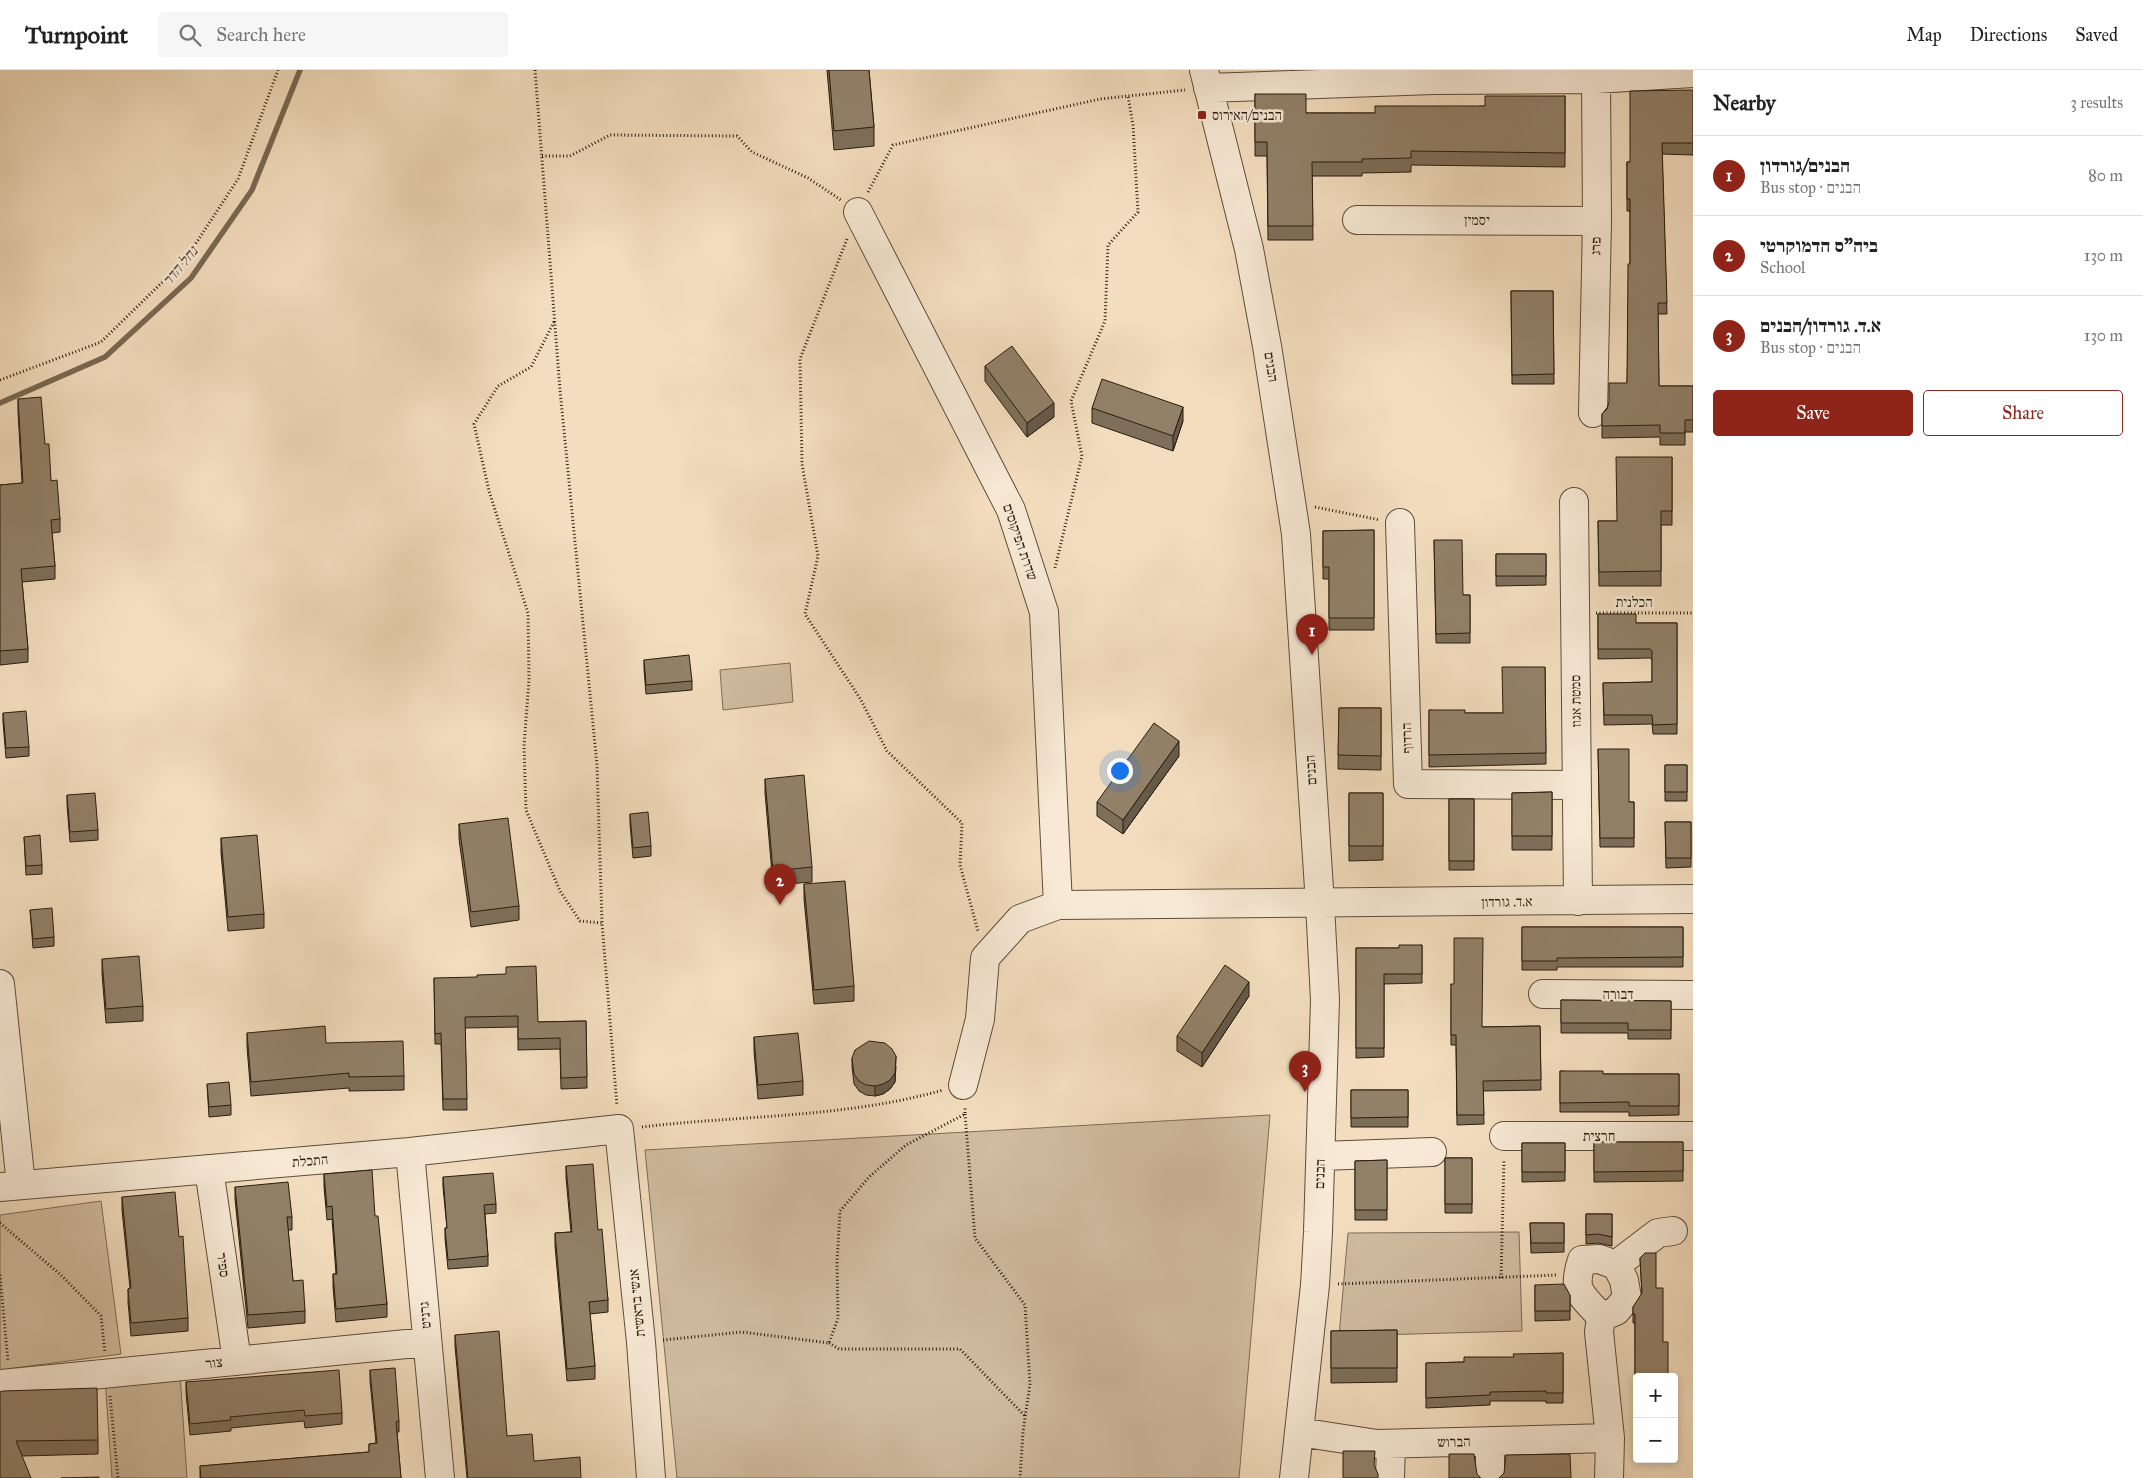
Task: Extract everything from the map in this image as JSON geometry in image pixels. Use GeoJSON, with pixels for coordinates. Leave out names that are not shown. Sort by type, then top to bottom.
{"type":"FeatureCollection","features":[{"type":"Feature","properties":{"kind":"street"},"geometry":{"type":"LineString","coordinates":[[1206,79],[1434,75],[1596,79],[1693,73]]}},
{"type":"Feature","properties":{"kind":"street","name":"הבנים"},"geometry":{"type":"LineString","coordinates":[[1206,79],[1249,249],[1268,346],[1292,503],[1296,534],[1320,904],[1325,1000],[1321,1156],[1315,1285],[1294,1478]]}},
{"type":"Feature","properties":{"kind":"street","name":"פרג"},"geometry":{"type":"LineString","coordinates":[[1593,413],[1596,79]]}},
{"type":"Feature","properties":{"kind":"street","name":"שדרת הפיקוסים"},"geometry":{"type":"LineString","coordinates":[[858,212],[1011,510],[1044,612],[1058,905]]}},
{"type":"Feature","properties":{"kind":"street","name":"יסמין"},"geometry":{"type":"LineString","coordinates":[[1357,220],[1596,221]]}},
{"type":"Feature","properties":{"kind":"street","name":"סמטת אגוז"},"geometry":{"type":"LineString","coordinates":[[1574,502],[1578,901]]}},
{"type":"Feature","properties":{"kind":"street","name":"הרדוף"},"geometry":{"type":"LineString","coordinates":[[1400,523],[1408,784],[1577,785]]}},
{"type":"Feature","properties":{"kind":"street","name":"א.ד. גורדון"},"geometry":{"type":"LineString","coordinates":[[1058,905],[1693,899]]}},
{"type":"Feature","properties":{"kind":"street"},"geometry":{"type":"LineString","coordinates":[[963,1084],[980,1019],[985,958],[1020,919],[1058,905]]}},
{"type":"Feature","properties":{"kind":"street"},"geometry":{"type":"LineString","coordinates":[[0,984],[11,1186]]}},
{"type":"Feature","properties":{"kind":"street","name":"דבורה"},"geometry":{"type":"LineString","coordinates":[[1542,994],[1693,995]]}},
{"type":"Feature","properties":{"kind":"street","name":"התכלת"},"geometry":{"type":"LineString","coordinates":[[11,1186],[410,1152],[619,1129]]}},
{"type":"Feature","properties":{"kind":"street","name":"אנשי בראשית"},"geometry":{"type":"LineString","coordinates":[[619,1129],[641,1342],[651,1478]]}},
{"type":"Feature","properties":{"kind":"street","name":"חרצית"},"geometry":{"type":"LineString","coordinates":[[1504,1136],[1693,1136]]}},
{"type":"Feature","properties":{"kind":"street","name":"גרניט"},"geometry":{"type":"LineString","coordinates":[[410,1152],[440,1478]]}},
{"type":"Feature","properties":{"kind":"street"},"geometry":{"type":"LineString","coordinates":[[1321,1156],[1432,1152]]}},
{"type":"Feature","properties":{"kind":"street","name":"ספיר"},"geometry":{"type":"LineString","coordinates":[[209,1169],[237,1361]]}},
{"type":"Feature","properties":{"kind":"street"},"geometry":{"type":"LineString","coordinates":[[1616,1265],[1658,1233],[1672,1231]]}},
{"type":"Feature","properties":{"kind":"street"},"geometry":{"type":"LineString","coordinates":[[1599,1258],[1616,1265],[1624,1280],[1627,1298],[1616,1311],[1601,1317],[1579,1294],[1577,1275],[1582,1260],[1599,1258]]}},
{"type":"Feature","properties":{"kind":"street"},"geometry":{"type":"LineString","coordinates":[[1601,1317],[1599,1332],[1610,1438],[1609,1478]]}},
{"type":"Feature","properties":{"kind":"street","name":"צור"},"geometry":{"type":"LineString","coordinates":[[5,1384],[427,1342]]}},
{"type":"Feature","properties":{"kind":"street","name":"הברוש"},"geometry":{"type":"LineString","coordinates":[[1299,1432],[1377,1444],[1610,1438]]}},
{"type":"Feature","properties":{"kind":"street"},"geometry":{"type":"LineString","coordinates":[[1490,1441],[1490,1478]]}},
{"type":"Feature","properties":{"kind":"street"},"geometry":{"type":"LineString","coordinates":[[1390,1478],[1391,1444]]}},
{"type":"Feature","properties":{"kind":"path"},"geometry":{"type":"LineString","coordinates":[[0,380],[101,342],[185,260],[238,179],[278,70]]}},
{"type":"Feature","properties":{"kind":"path"},"geometry":{"type":"LineString","coordinates":[[535,70],[555,321],[597,765],[602,923],[619,1129],[661,1124],[821,1113],[912,1099],[963,1084],[975,1238],[1025,1305],[1030,1384],[1025,1416],[1020,1478]]}},
{"type":"Feature","properties":{"kind":"path"},"geometry":{"type":"LineString","coordinates":[[985,958],[960,866],[962,823],[887,751],[861,700],[805,614],[818,556],[802,464],[800,359],[858,212],[893,145],[1100,99],[1128,96],[1206,79]]}},
{"type":"Feature","properties":{"kind":"path"},"geometry":{"type":"LineString","coordinates":[[1053,576],[1082,456],[1071,401],[1105,321],[1108,245],[1138,212],[1133,125],[1128,96]]}},
{"type":"Feature","properties":{"kind":"path"},"geometry":{"type":"LineString","coordinates":[[542,156],[570,156],[610,135],[737,136],[752,152],[808,178],[858,212]]}},
{"type":"Feature","properties":{"kind":"path"},"geometry":{"type":"LineString","coordinates":[[555,321],[531,367],[498,386],[474,424],[489,491],[528,613],[529,680],[524,746],[526,810],[560,891],[580,921],[602,923]]}},
{"type":"Feature","properties":{"kind":"path"},"geometry":{"type":"LineString","coordinates":[[1292,503],[1400,523]]}},
{"type":"Feature","properties":{"kind":"path","name":"הכלנית"},"geometry":{"type":"LineString","coordinates":[[1575,613],[1693,612]]}},
{"type":"Feature","properties":{"kind":"path"},"geometry":{"type":"LineString","coordinates":[[829,1343],[838,1318],[837,1262],[840,1210],[869,1177],[906,1145],[965,1114]]}},
{"type":"Feature","properties":{"kind":"path"},"geometry":{"type":"LineString","coordinates":[[1501,1278],[1504,1136]]}},
{"type":"Feature","properties":{"kind":"path"},"geometry":{"type":"LineString","coordinates":[[0,1224],[62,1276],[102,1316],[118,1478]]}},
{"type":"Feature","properties":{"kind":"path"},"geometry":{"type":"LineString","coordinates":[[0,1275],[5,1384]]}},
{"type":"Feature","properties":{"kind":"path"},"geometry":{"type":"LineString","coordinates":[[1315,1285],[1577,1275]]}},
{"type":"Feature","properties":{"kind":"path"},"geometry":{"type":"LineString","coordinates":[[641,1342],[742,1332],[829,1343],[839,1349],[960,1349],[1025,1416]]}},
{"type":"Feature","properties":{"kind":"shaded area"},"geometry":{"type":"Polygon","coordinates":[[[790,663],[793,702],[723,710],[720,670],[790,663]]]}},
{"type":"Feature","properties":{"kind":"shaded area"},"geometry":{"type":"Polygon","coordinates":[[[1270,1115],[1239,1478],[677,1478],[645,1150],[1270,1115]]]}},
{"type":"Feature","properties":{"kind":"shaded area"},"geometry":{"type":"Polygon","coordinates":[[[101,1201],[121,1354],[0,1370],[0,1215],[101,1201]]]}},
{"type":"Feature","properties":{"kind":"shaded area"},"geometry":{"type":"Polygon","coordinates":[[[1519,1232],[1522,1331],[1339,1336],[1348,1233],[1519,1232]]]}},
{"type":"Feature","properties":{"kind":"shaded area"},"geometry":{"type":"Polygon","coordinates":[[[180,1374],[187,1478],[112,1478],[105,1379],[180,1374]]]}},
{"type":"Feature","properties":{"kind":"building"},"geometry":{"type":"Polygon","coordinates":[[[829,70],[869,70],[874,127],[834,131],[829,70]]]}},
{"type":"Feature","properties":{"kind":"building"},"geometry":{"type":"Polygon","coordinates":[[[1693,90],[1693,143],[1662,143],[1667,303],[1658,303],[1659,386],[1693,386],[1693,420],[1685,420],[1685,433],[1660,433],[1660,425],[1602,426],[1602,414],[1607,409],[1609,402],[1609,383],[1627,383],[1630,199],[1627,199],[1627,162],[1630,162],[1630,91],[1693,90]]]}},
{"type":"Feature","properties":{"kind":"building"},"geometry":{"type":"Polygon","coordinates":[[[1255,94],[1306,94],[1306,113],[1375,113],[1375,106],[1485,106],[1485,96],[1565,96],[1565,153],[1411,151],[1411,158],[1362,159],[1362,162],[1312,162],[1313,226],[1268,226],[1267,142],[1255,142],[1255,94]]]}},
{"type":"Feature","properties":{"kind":"building"},"geometry":{"type":"Polygon","coordinates":[[[1511,291],[1553,291],[1554,374],[1512,375],[1511,291]]]}},
{"type":"Feature","properties":{"kind":"building"},"geometry":{"type":"Polygon","coordinates":[[[1012,346],[1054,403],[1027,423],[985,366],[1012,346]]]}},
{"type":"Feature","properties":{"kind":"building"},"geometry":{"type":"Polygon","coordinates":[[[1102,379],[1183,407],[1173,436],[1092,408],[1102,379]]]}},
{"type":"Feature","properties":{"kind":"building"},"geometry":{"type":"Polygon","coordinates":[[[41,397],[45,444],[49,444],[51,481],[57,480],[60,519],[51,520],[55,566],[21,569],[28,649],[0,651],[0,485],[23,483],[18,399],[41,397]]]}},
{"type":"Feature","properties":{"kind":"building"},"geometry":{"type":"Polygon","coordinates":[[[1616,457],[1672,457],[1672,511],[1661,511],[1661,571],[1599,572],[1598,521],[1617,521],[1616,457]]]}},
{"type":"Feature","properties":{"kind":"building"},"geometry":{"type":"Polygon","coordinates":[[[1374,530],[1374,618],[1329,618],[1329,567],[1323,567],[1323,531],[1374,530]]]}},
{"type":"Feature","properties":{"kind":"building"},"geometry":{"type":"Polygon","coordinates":[[[1434,540],[1462,540],[1463,595],[1470,595],[1470,633],[1436,634],[1434,540]]]}},
{"type":"Feature","properties":{"kind":"building"},"geometry":{"type":"Polygon","coordinates":[[[1496,554],[1546,554],[1546,576],[1496,576],[1496,554]]]}},
{"type":"Feature","properties":{"kind":"building"},"geometry":{"type":"Polygon","coordinates":[[[1598,614],[1636,614],[1636,623],[1677,623],[1677,724],[1653,725],[1652,715],[1604,715],[1603,683],[1652,682],[1652,651],[1650,649],[1598,649],[1598,614]]]}},
{"type":"Feature","properties":{"kind":"building"},"geometry":{"type":"Polygon","coordinates":[[[689,655],[692,681],[646,685],[644,660],[689,655]]]}},
{"type":"Feature","properties":{"kind":"building"},"geometry":{"type":"Polygon","coordinates":[[[1502,667],[1545,667],[1546,753],[1429,755],[1429,710],[1465,710],[1465,713],[1503,713],[1502,667]]]}},
{"type":"Feature","properties":{"kind":"building"},"geometry":{"type":"Polygon","coordinates":[[[1339,708],[1381,708],[1381,756],[1338,755],[1339,708]]]}},
{"type":"Feature","properties":{"kind":"building"},"geometry":{"type":"Polygon","coordinates":[[[26,711],[29,747],[6,748],[3,713],[26,711]]]}},
{"type":"Feature","properties":{"kind":"building"},"geometry":{"type":"Polygon","coordinates":[[[1154,723],[1179,741],[1123,820],[1097,802],[1154,723]]]}},
{"type":"Feature","properties":{"kind":"building"},"geometry":{"type":"Polygon","coordinates":[[[1598,749],[1629,749],[1629,802],[1634,802],[1634,838],[1600,838],[1598,749]]]}},
{"type":"Feature","properties":{"kind":"building"},"geometry":{"type":"Polygon","coordinates":[[[1665,765],[1687,765],[1687,792],[1665,792],[1665,765]]]}},
{"type":"Feature","properties":{"kind":"building"},"geometry":{"type":"Polygon","coordinates":[[[804,775],[812,867],[773,871],[765,779],[804,775]]]}},
{"type":"Feature","properties":{"kind":"building"},"geometry":{"type":"Polygon","coordinates":[[[1552,792],[1552,836],[1512,836],[1512,793],[1552,792]]]}},
{"type":"Feature","properties":{"kind":"building"},"geometry":{"type":"Polygon","coordinates":[[[95,793],[98,830],[70,832],[67,795],[95,793]]]}},
{"type":"Feature","properties":{"kind":"building"},"geometry":{"type":"Polygon","coordinates":[[[1349,793],[1383,793],[1383,846],[1349,846],[1349,793]]]}},
{"type":"Feature","properties":{"kind":"building"},"geometry":{"type":"Polygon","coordinates":[[[1449,799],[1474,799],[1474,861],[1449,861],[1449,799]]]}},
{"type":"Feature","properties":{"kind":"building"},"geometry":{"type":"Polygon","coordinates":[[[648,812],[651,846],[633,848],[630,814],[648,812]]]}},
{"type":"Feature","properties":{"kind":"building"},"geometry":{"type":"Polygon","coordinates":[[[508,818],[519,906],[471,912],[459,824],[508,818]]]}},
{"type":"Feature","properties":{"kind":"building"},"geometry":{"type":"Polygon","coordinates":[[[1665,822],[1691,822],[1691,858],[1666,858],[1665,822]]]}},
{"type":"Feature","properties":{"kind":"building"},"geometry":{"type":"Polygon","coordinates":[[[40,835],[42,865],[26,866],[24,837],[40,835]]]}},
{"type":"Feature","properties":{"kind":"building"},"geometry":{"type":"Polygon","coordinates":[[[257,835],[264,914],[228,917],[221,838],[257,835]]]}},
{"type":"Feature","properties":{"kind":"building"},"geometry":{"type":"Polygon","coordinates":[[[845,881],[854,986],[814,990],[804,884],[845,881]]]}},
{"type":"Feature","properties":{"kind":"building"},"geometry":{"type":"Polygon","coordinates":[[[52,908],[54,937],[33,939],[30,910],[52,908]]]}},
{"type":"Feature","properties":{"kind":"building"},"geometry":{"type":"Polygon","coordinates":[[[1522,927],[1683,927],[1683,957],[1557,958],[1557,961],[1522,961],[1522,927]]]}},
{"type":"Feature","properties":{"kind":"building"},"geometry":{"type":"Polygon","coordinates":[[[1454,938],[1483,938],[1482,1027],[1540,1026],[1541,1080],[1483,1081],[1484,1115],[1457,1115],[1456,1035],[1451,1035],[1451,984],[1454,984],[1454,938]]]}},
{"type":"Feature","properties":{"kind":"building"},"geometry":{"type":"Polygon","coordinates":[[[1399,945],[1422,945],[1422,974],[1384,974],[1384,1048],[1356,1048],[1356,948],[1399,948],[1399,945]]]}},
{"type":"Feature","properties":{"kind":"building"},"geometry":{"type":"Polygon","coordinates":[[[139,956],[143,1006],[106,1009],[102,959],[139,956]]]}},
{"type":"Feature","properties":{"kind":"building"},"geometry":{"type":"Polygon","coordinates":[[[1225,965],[1249,982],[1202,1053],[1177,1036],[1225,965]]]}},
{"type":"Feature","properties":{"kind":"building"},"geometry":{"type":"Polygon","coordinates":[[[536,966],[538,1022],[586,1021],[587,1077],[561,1078],[560,1038],[518,1039],[518,1016],[465,1017],[467,1099],[443,1099],[441,1033],[435,1034],[434,978],[506,974],[506,967],[536,966]]]}},
{"type":"Feature","properties":{"kind":"building"},"geometry":{"type":"Polygon","coordinates":[[[1561,1000],[1671,1001],[1671,1030],[1628,1030],[1628,1023],[1561,1023],[1561,1000]]]}},
{"type":"Feature","properties":{"kind":"building"},"geometry":{"type":"Polygon","coordinates":[[[325,1026],[326,1043],[403,1041],[404,1076],[349,1077],[349,1073],[251,1082],[247,1033],[325,1026]]]}},
{"type":"Feature","properties":{"kind":"building"},"geometry":{"type":"Polygon","coordinates":[[[798,1033],[803,1081],[758,1085],[754,1037],[798,1033]]]}},
{"type":"Feature","properties":{"kind":"building"},"geometry":{"type":"Polygon","coordinates":[[[869,1041],[885,1043],[896,1056],[895,1073],[890,1080],[875,1086],[866,1085],[859,1081],[854,1074],[852,1058],[855,1050],[869,1041]]]}},
{"type":"Feature","properties":{"kind":"building"},"geometry":{"type":"Polygon","coordinates":[[[1560,1071],[1603,1071],[1603,1074],[1679,1074],[1679,1106],[1629,1106],[1629,1102],[1560,1103],[1560,1071]]]}},
{"type":"Feature","properties":{"kind":"building"},"geometry":{"type":"Polygon","coordinates":[[[229,1082],[231,1105],[209,1107],[207,1084],[229,1082]]]}},
{"type":"Feature","properties":{"kind":"building"},"geometry":{"type":"Polygon","coordinates":[[[1351,1090],[1408,1090],[1408,1117],[1351,1118],[1351,1090]]]}},
{"type":"Feature","properties":{"kind":"building"},"geometry":{"type":"Polygon","coordinates":[[[1594,1142],[1683,1142],[1683,1171],[1594,1172],[1594,1142]]]}},
{"type":"Feature","properties":{"kind":"building"},"geometry":{"type":"Polygon","coordinates":[[[1522,1143],[1565,1143],[1565,1172],[1522,1172],[1522,1143]]]}},
{"type":"Feature","properties":{"kind":"building"},"geometry":{"type":"Polygon","coordinates":[[[1445,1158],[1472,1158],[1472,1204],[1445,1204],[1445,1158]]]}},
{"type":"Feature","properties":{"kind":"building"},"geometry":{"type":"Polygon","coordinates":[[[1387,1160],[1387,1210],[1355,1210],[1355,1161],[1387,1160]]]}},
{"type":"Feature","properties":{"kind":"building"},"geometry":{"type":"Polygon","coordinates":[[[593,1164],[598,1230],[602,1229],[608,1300],[589,1302],[595,1366],[567,1369],[555,1233],[572,1232],[566,1166],[593,1164]]]}},
{"type":"Feature","properties":{"kind":"building"},"geometry":{"type":"Polygon","coordinates":[[[372,1170],[375,1216],[378,1216],[387,1304],[336,1309],[333,1274],[337,1274],[332,1206],[327,1207],[324,1174],[372,1170]]]}},
{"type":"Feature","properties":{"kind":"building"},"geometry":{"type":"Polygon","coordinates":[[[493,1173],[496,1204],[484,1205],[488,1256],[448,1260],[443,1177],[493,1173]]]}},
{"type":"Feature","properties":{"kind":"building"},"geometry":{"type":"Polygon","coordinates":[[[288,1182],[292,1217],[287,1217],[293,1281],[303,1280],[305,1311],[248,1315],[235,1187],[288,1182]]]}},
{"type":"Feature","properties":{"kind":"building"},"geometry":{"type":"Polygon","coordinates":[[[175,1192],[179,1237],[183,1236],[188,1318],[131,1323],[128,1289],[131,1288],[122,1197],[175,1192]]]}},
{"type":"Feature","properties":{"kind":"building"},"geometry":{"type":"Polygon","coordinates":[[[1586,1214],[1612,1214],[1612,1237],[1598,1234],[1586,1235],[1586,1214]]]}},
{"type":"Feature","properties":{"kind":"building"},"geometry":{"type":"Polygon","coordinates":[[[1530,1223],[1564,1223],[1564,1243],[1531,1243],[1530,1223]]]}},
{"type":"Feature","properties":{"kind":"building"},"geometry":{"type":"Polygon","coordinates":[[[1645,1253],[1656,1253],[1656,1288],[1663,1288],[1663,1342],[1668,1342],[1668,1373],[1635,1373],[1635,1314],[1633,1314],[1633,1307],[1642,1293],[1640,1258],[1645,1253]]]}},
{"type":"Feature","properties":{"kind":"building"},"geometry":{"type":"Polygon","coordinates":[[[1564,1284],[1570,1295],[1570,1311],[1535,1311],[1535,1285],[1564,1284]]]}},
{"type":"Feature","properties":{"kind":"building"},"geometry":{"type":"Polygon","coordinates":[[[1397,1330],[1397,1368],[1331,1368],[1331,1331],[1397,1330]]]}},
{"type":"Feature","properties":{"kind":"building"},"geometry":{"type":"Polygon","coordinates":[[[499,1331],[507,1436],[532,1434],[534,1461],[580,1457],[581,1478],[468,1478],[455,1335],[499,1331]]]}},
{"type":"Feature","properties":{"kind":"building"},"geometry":{"type":"Polygon","coordinates":[[[1563,1353],[1563,1393],[1546,1393],[1546,1391],[1490,1392],[1490,1395],[1426,1398],[1426,1363],[1464,1362],[1464,1357],[1514,1357],[1513,1354],[1563,1353]]]}},
{"type":"Feature","properties":{"kind":"building"},"geometry":{"type":"Polygon","coordinates":[[[395,1368],[399,1421],[396,1422],[401,1478],[201,1478],[200,1466],[369,1452],[369,1444],[377,1443],[370,1370],[395,1368]]]}},
{"type":"Feature","properties":{"kind":"building"},"geometry":{"type":"Polygon","coordinates":[[[339,1370],[342,1413],[305,1416],[304,1410],[230,1417],[231,1420],[190,1424],[186,1382],[339,1370]]]}},
{"type":"Feature","properties":{"kind":"building"},"geometry":{"type":"Polygon","coordinates":[[[97,1388],[98,1440],[16,1441],[31,1478],[0,1478],[0,1392],[97,1388]]]}},
{"type":"Feature","properties":{"kind":"building"},"geometry":{"type":"Polygon","coordinates":[[[1343,1451],[1375,1451],[1374,1465],[1378,1478],[1343,1478],[1343,1451]]]}},
{"type":"Feature","properties":{"kind":"building"},"geometry":{"type":"Polygon","coordinates":[[[1449,1454],[1474,1454],[1477,1474],[1481,1478],[1449,1478],[1449,1454]]]}},
{"type":"Feature","properties":{"kind":"building"},"geometry":{"type":"Polygon","coordinates":[[[1570,1454],[1571,1478],[1499,1478],[1504,1473],[1506,1455],[1570,1454]]]}},
{"type":"Feature","properties":{"kind":"building"},"geometry":{"type":"Polygon","coordinates":[[[99,1477],[99,1478],[61,1478],[99,1477]]]}},
{"type":"Feature","properties":{"kind":"waterway","name":"נחל הדר"},"geometry":{"type":"LineString","coordinates":[[0,403],[105,357],[191,278],[252,190],[300,70]]}},
{"type":"Feature","properties":{"kind":"place","name":"הבנים/האירוס"},"geometry":{"type":"Point","coordinates":[1202,115]}},
{"type":"Feature","properties":{"kind":"place","name":"הבנים/גורדון"},"geometry":{"type":"Point","coordinates":[1312,655]}},
{"type":"Feature","properties":{"kind":"place","name":"ביה\"ס הדמוקרטי"},"geometry":{"type":"Point","coordinates":[780,905]}},
{"type":"Feature","properties":{"kind":"place","name":"א.ד. גורדון/הבנים"},"geometry":{"type":"Point","coordinates":[1305,1092]}}]}
